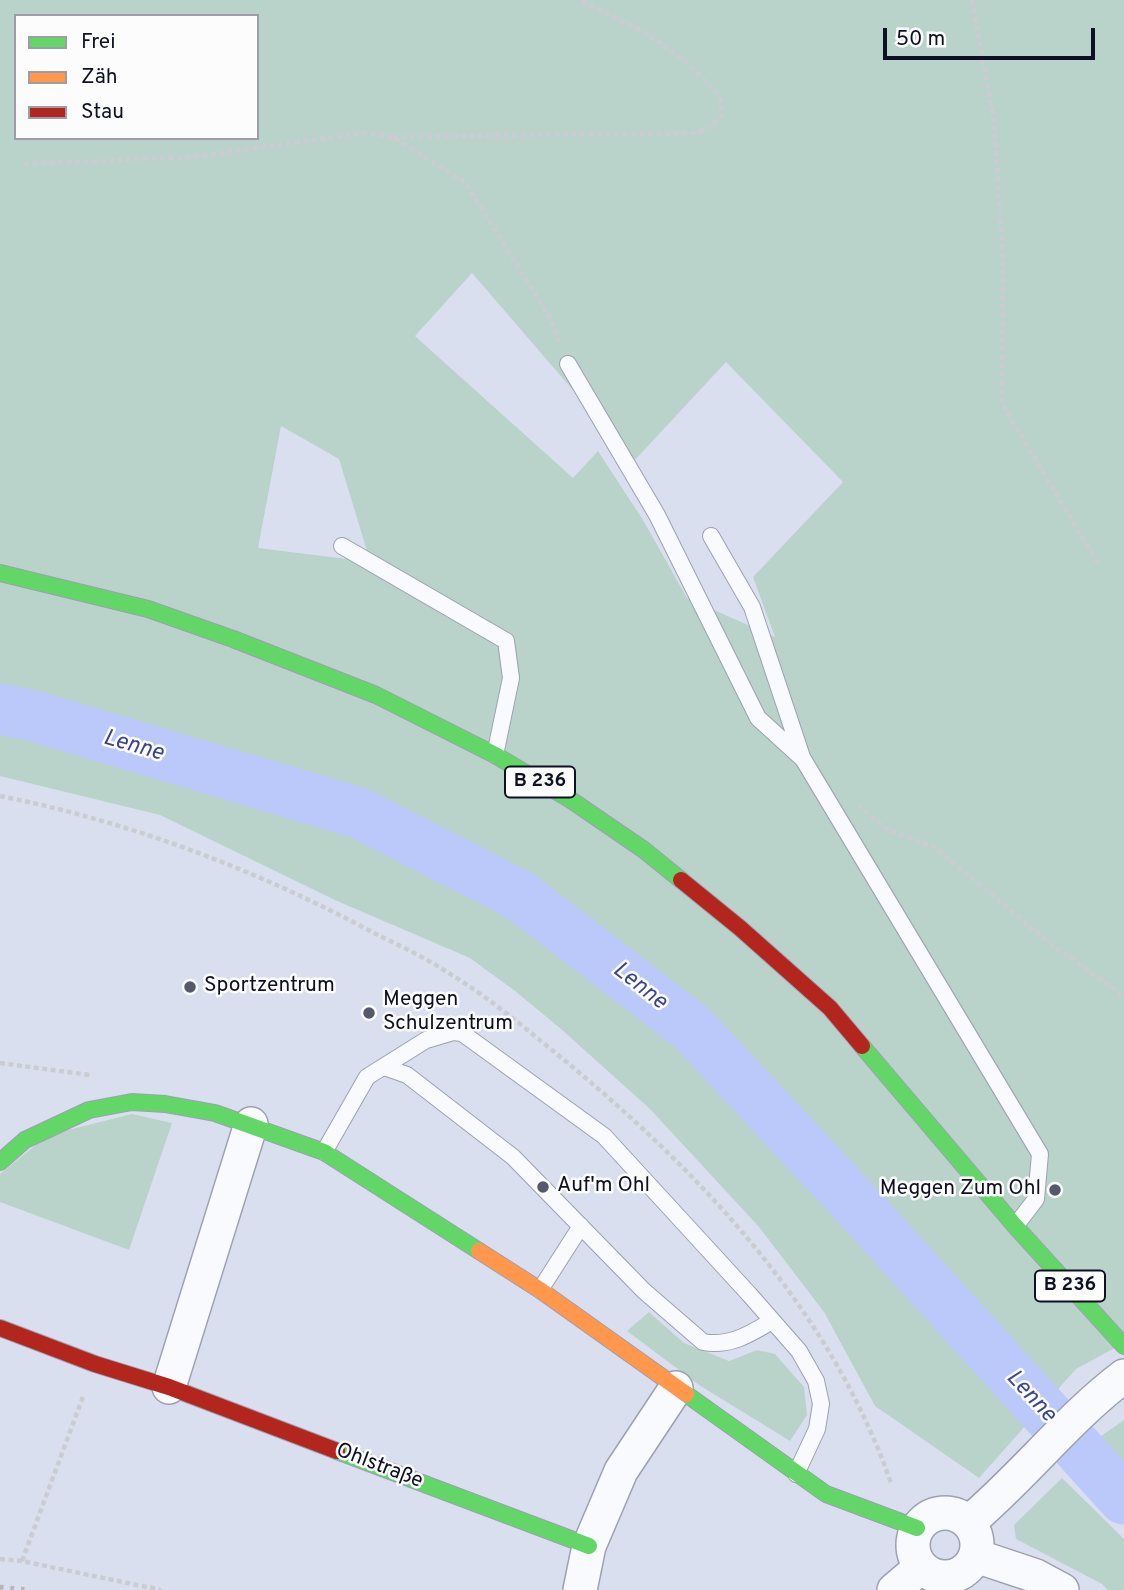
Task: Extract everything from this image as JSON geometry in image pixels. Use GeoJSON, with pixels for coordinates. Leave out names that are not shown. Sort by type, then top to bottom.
{"type":"FeatureCollection","features":[{"type":"Feature","properties":{"kind":"street","name":"B 236"},"geometry":{"type":"LineString","coordinates":[[0,573],[148,609],[376,695],[495,755],[571,800],[644,850],[740,928],[830,1009],[1015,1226],[1124,1346]]}},
{"type":"Feature","properties":{"kind":"street"},"geometry":{"type":"LineString","coordinates":[[0,1162],[25,1140],[61,1122],[89,1110],[132,1102],[165,1104],[215,1113],[324,1152],[540,1290],[826,1494],[917,1528]]}},
{"type":"Feature","properties":{"kind":"street"},"geometry":{"type":"LineString","coordinates":[[169,1387],[251,1124]]}},
{"type":"Feature","properties":{"kind":"street","name":"Ohlstraße"},"geometry":{"type":"LineString","coordinates":[[0,1328],[95,1364],[169,1387],[589,1546]]}},
{"type":"Feature","properties":{"kind":"street"},"geometry":{"type":"LineString","coordinates":[[968,1523],[997,1499],[1113,1385]]}},
{"type":"Feature","properties":{"kind":"street"},"geometry":{"type":"LineString","coordinates":[[580,1590],[589,1546],[621,1471],[676,1388]]}},
{"type":"Feature","properties":{"kind":"street"},"geometry":{"type":"LineString","coordinates":[[942,1513],[960,1517],[968,1523],[976,1538],[976,1556],[971,1564],[956,1576],[937,1577],[921,1567],[912,1544],[917,1528],[923,1521],[942,1513]]}},
{"type":"Feature","properties":{"kind":"street"},"geometry":{"type":"LineString","coordinates":[[976,1556],[1036,1576],[1062,1590]]}},
{"type":"Feature","properties":{"kind":"street"},"geometry":{"type":"LineString","coordinates":[[894,1590],[921,1567]]}},
{"type":"Feature","properties":{"kind":"lane"},"geometry":{"type":"LineString","coordinates":[[568,364],[657,515],[758,718],[803,759]]}},
{"type":"Feature","properties":{"kind":"lane"},"geometry":{"type":"LineString","coordinates":[[711,536],[752,607],[803,759],[1040,1154],[1036,1199],[1015,1226]]}},
{"type":"Feature","properties":{"kind":"lane"},"geometry":{"type":"LineString","coordinates":[[342,546],[506,641],[512,678],[495,755]]}},
{"type":"Feature","properties":{"kind":"lane"},"geometry":{"type":"LineString","coordinates":[[324,1152],[367,1077],[426,1040],[453,1032],[462,1033],[604,1136],[799,1351],[816,1381],[821,1404],[817,1429],[796,1474]]}},
{"type":"Feature","properties":{"kind":"lane"},"geometry":{"type":"LineString","coordinates":[[384,1067],[407,1075],[513,1157],[644,1291],[703,1342],[716,1345],[736,1341],[772,1321]]}},
{"type":"Feature","properties":{"kind":"lane"},"geometry":{"type":"LineString","coordinates":[[540,1290],[581,1226]]}},
{"type":"Feature","properties":{"kind":"path"},"geometry":{"type":"LineString","coordinates":[[24,164],[193,157],[362,133],[393,136],[695,134],[711,127],[722,115],[720,96],[684,61],[644,33],[579,0]]}},
{"type":"Feature","properties":{"kind":"path"},"geometry":{"type":"LineString","coordinates":[[972,0],[994,120],[1003,265],[1002,404],[1099,565]]}},
{"type":"Feature","properties":{"kind":"path"},"geometry":{"type":"LineString","coordinates":[[393,136],[465,182],[550,318],[568,364]]}},
{"type":"Feature","properties":{"kind":"path"},"geometry":{"type":"LineString","coordinates":[[855,803],[887,829],[934,847],[1052,945],[1124,996]]}},
{"type":"Feature","properties":{"kind":"path"},"geometry":{"type":"LineString","coordinates":[[0,1063],[92,1075]]}},
{"type":"Feature","properties":{"kind":"path"},"geometry":{"type":"LineString","coordinates":[[22,1561],[95,1364]]}},
{"type":"Feature","properties":{"kind":"path"},"geometry":{"type":"LineString","coordinates":[[0,1559],[22,1561],[161,1590]]}},
{"type":"Feature","properties":{"kind":"green space"},"geometry":{"type":"Polygon","coordinates":[[[0,0],[1124,0],[1124,1343],[1076,1369],[979,1478],[875,1406],[824,1312],[759,1227],[650,1109],[515,991],[470,958],[337,901],[160,815],[0,776],[0,0]],[[472,273],[415,336],[573,478],[598,451],[643,520],[687,598],[775,637],[753,577],[843,482],[726,362],[634,461],[472,273]],[[281,426],[258,548],[347,559],[490,638],[493,627],[367,551],[339,459],[281,426]]]}},
{"type":"Feature","properties":{"kind":"green space"},"geometry":{"type":"Polygon","coordinates":[[[132,1114],[172,1123],[129,1250],[0,1202],[0,1174],[48,1135],[132,1114]]]}},
{"type":"Feature","properties":{"kind":"green space"},"geometry":{"type":"Polygon","coordinates":[[[649,1312],[684,1343],[729,1361],[757,1350],[775,1354],[804,1387],[807,1415],[790,1441],[699,1385],[627,1331],[649,1312]]]}},
{"type":"Feature","properties":{"kind":"green space"},"geometry":{"type":"Polygon","coordinates":[[[1124,1420],[1124,1477],[1090,1444],[1124,1420]]]}},
{"type":"Feature","properties":{"kind":"green space"},"geometry":{"type":"Polygon","coordinates":[[[1062,1478],[1124,1539],[1124,1590],[1108,1590],[1102,1584],[1016,1539],[1014,1525],[1062,1478]]]}},
{"type":"Feature","properties":{"kind":"waterway","name":"Lenne"},"geometry":{"type":"LineString","coordinates":[[0,709],[30,715],[359,813],[519,895],[691,1027],[1124,1499]]}},
{"type":"Feature","properties":{"kind":"railway"},"geometry":{"type":"LineString","coordinates":[[0,1587],[28,1590]]}},
{"type":"Feature","properties":{"kind":"traffic: fast"},"geometry":{"type":"LineString","coordinates":[[0,573],[148,609],[376,695],[495,755],[571,800],[644,850],[681,880]]}},
{"type":"Feature","properties":{"kind":"traffic: fast"},"geometry":{"type":"LineString","coordinates":[[862,1046],[1015,1226],[1124,1346]]}},
{"type":"Feature","properties":{"kind":"traffic: fast"},"geometry":{"type":"LineString","coordinates":[[0,1162],[25,1140],[89,1110],[132,1102],[165,1104],[215,1113],[324,1152],[479,1251]]}},
{"type":"Feature","properties":{"kind":"traffic: fast"},"geometry":{"type":"LineString","coordinates":[[686,1394],[826,1494],[917,1528]]}},
{"type":"Feature","properties":{"kind":"traffic: fast"},"geometry":{"type":"LineString","coordinates":[[337,1451],[589,1546]]}},
{"type":"Feature","properties":{"kind":"traffic: slow"},"geometry":{"type":"LineString","coordinates":[[479,1251],[540,1290],[686,1394]]}},
{"type":"Feature","properties":{"kind":"traffic: jam"},"geometry":{"type":"LineString","coordinates":[[681,880],[830,1008],[862,1046]]}},
{"type":"Feature","properties":{"kind":"traffic: jam"},"geometry":{"type":"LineString","coordinates":[[0,1328],[95,1364],[169,1387],[337,1451]]}},
{"type":"Feature","properties":{"kind":"place","name":"Sportzentrum"},"geometry":{"type":"Point","coordinates":[190,987]}},
{"type":"Feature","properties":{"kind":"place","name":"Meggen Schulzentrum"},"geometry":{"type":"Point","coordinates":[369,1013]}},
{"type":"Feature","properties":{"kind":"place","name":"Auf'm Ohl"},"geometry":{"type":"Point","coordinates":[543,1187]}},
{"type":"Feature","properties":{"kind":"place","name":"Meggen Zum Ohl"},"geometry":{"type":"Point","coordinates":[1055,1190]}}]}
